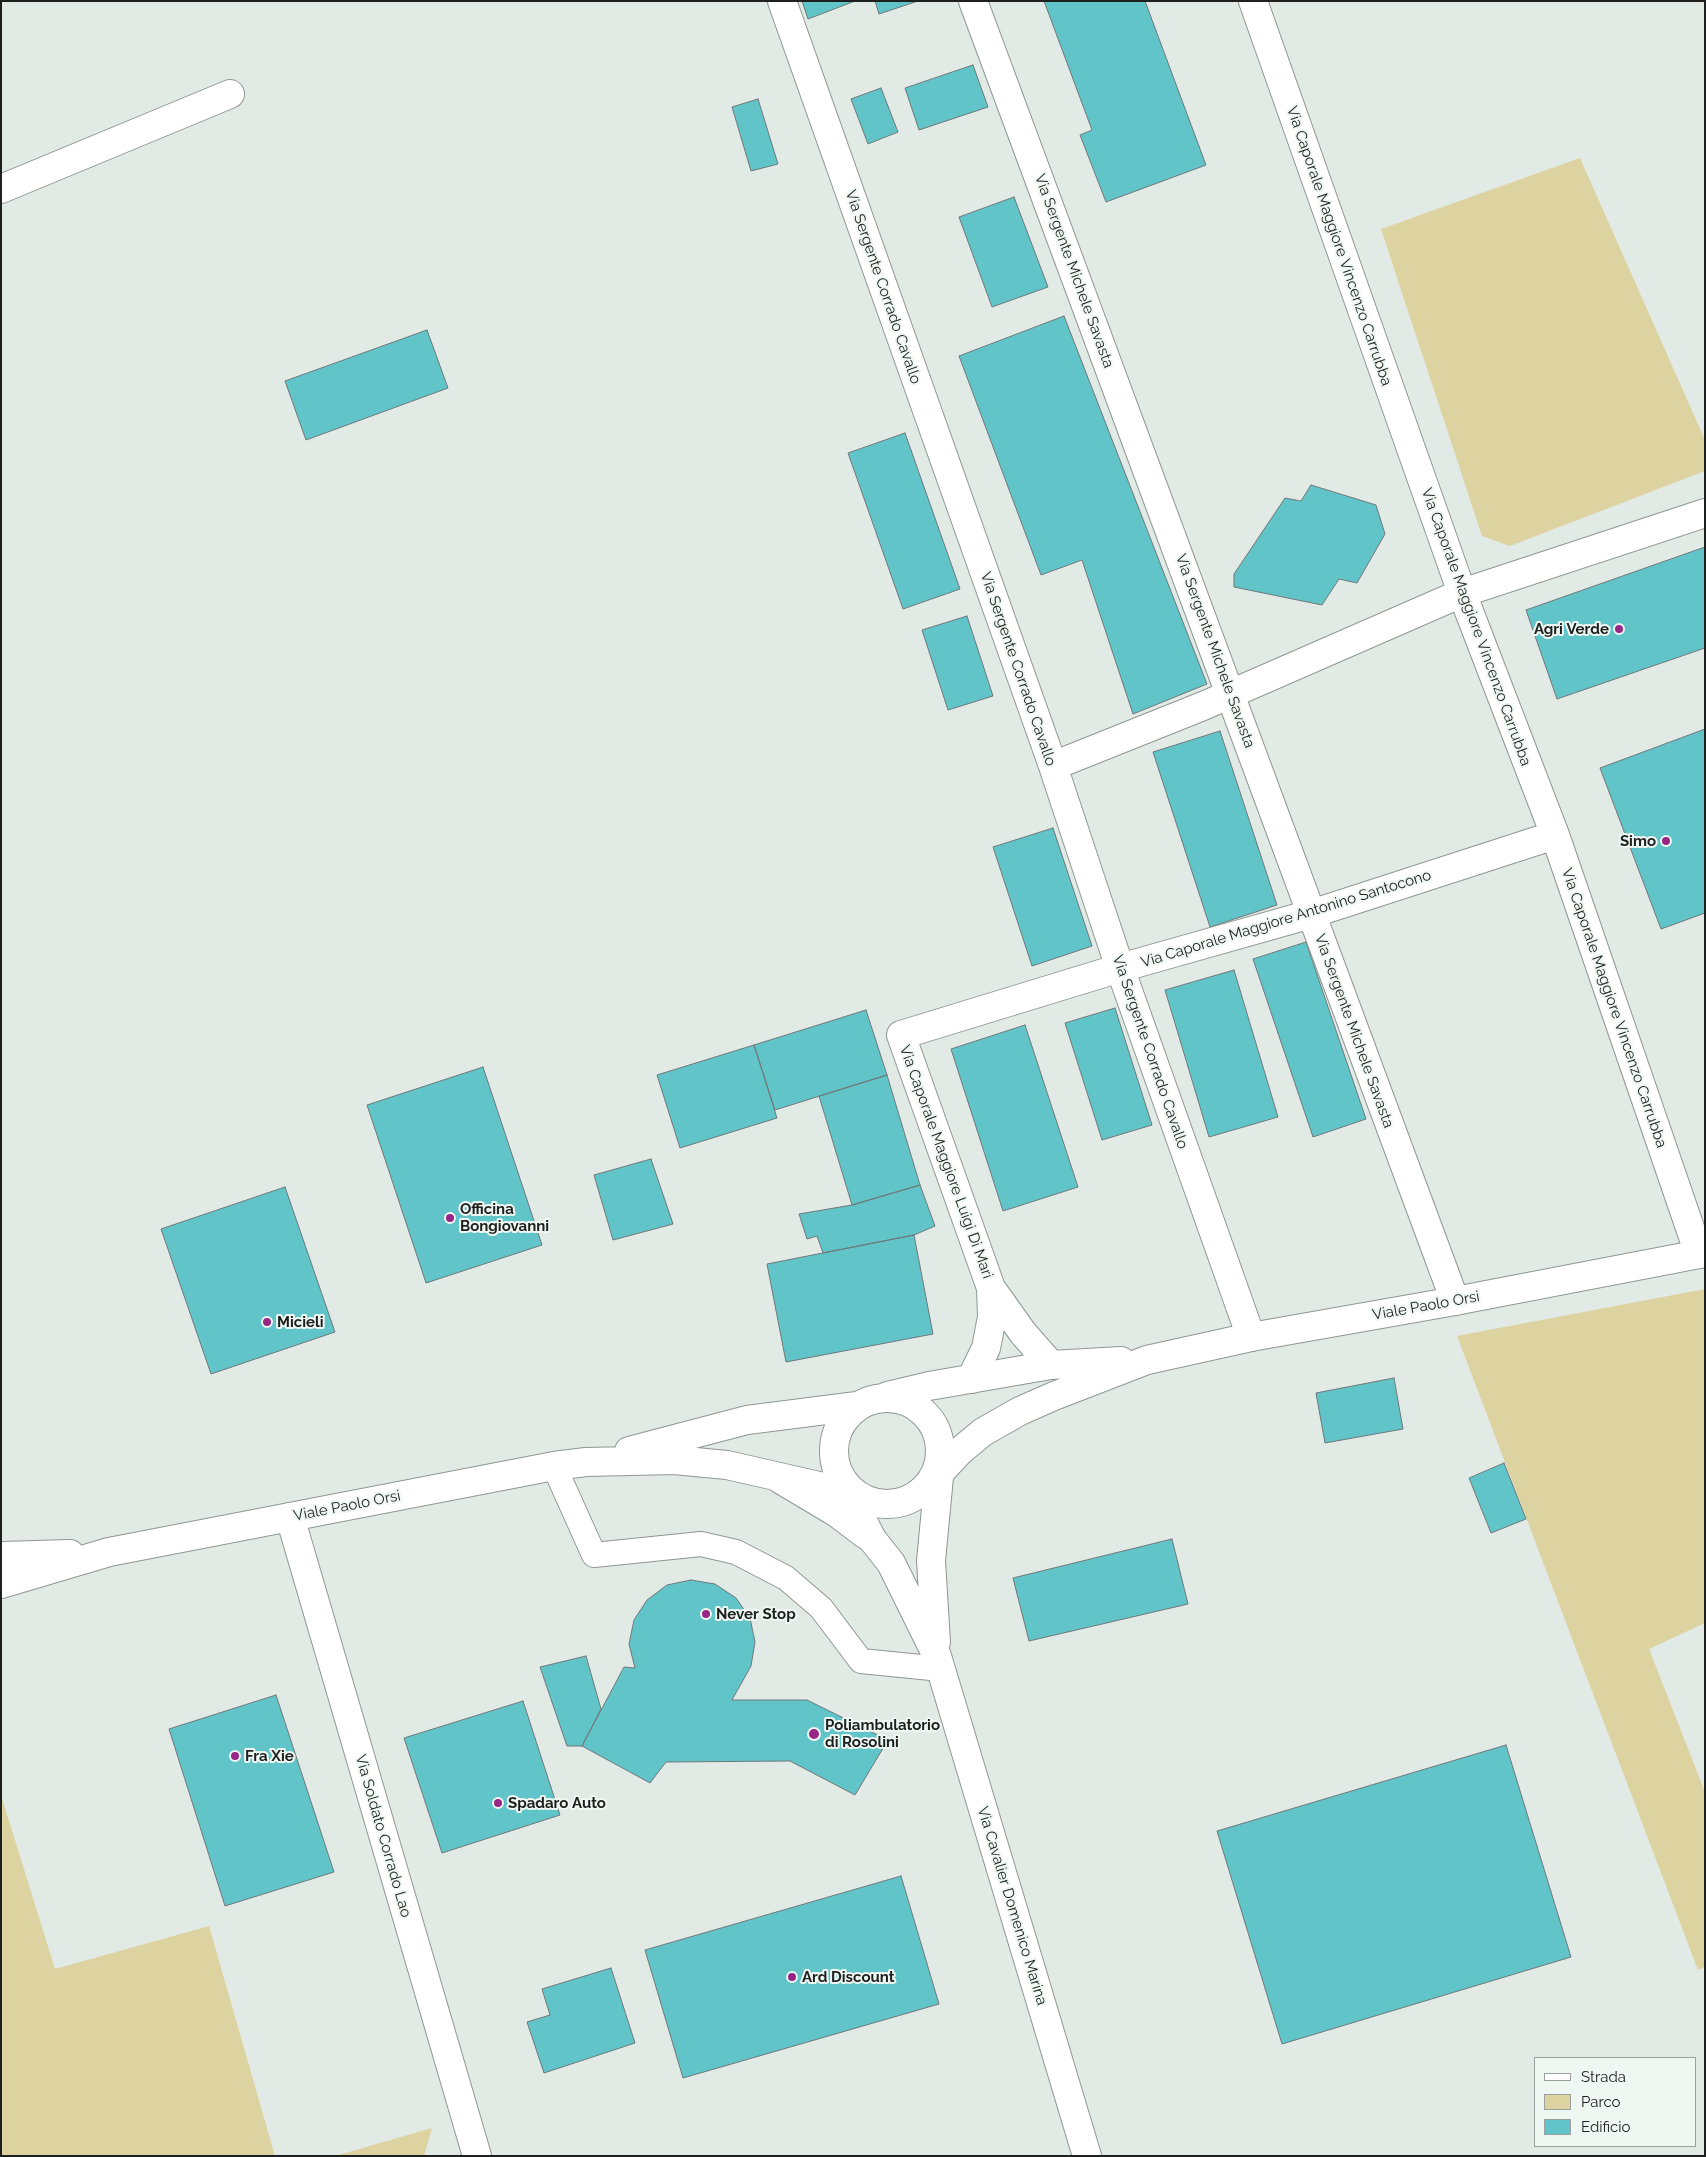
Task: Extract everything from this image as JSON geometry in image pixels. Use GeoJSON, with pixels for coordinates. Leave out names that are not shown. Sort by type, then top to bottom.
{"type":"FeatureCollection","features":[{"type":"Feature","properties":{"kind":"street","name":"Via Sergente Corrado Cavallo"},"geometry":{"type":"LineString","coordinates":[[782,1],[1053,766],[1120,968],[1251,1337]]}},
{"type":"Feature","properties":{"kind":"street","name":"Via Sergente Michele Savasta"},"geometry":{"type":"LineString","coordinates":[[974,1],[1231,694],[1310,914],[1455,1301]]}},
{"type":"Feature","properties":{"kind":"street","name":"Via Caporale Maggiore Vincenzo Carrubba"},"geometry":{"type":"LineString","coordinates":[[1253,1],[1462,593],[1555,835],[1702,1253]]}},
{"type":"Feature","properties":{"kind":"street"},"geometry":{"type":"LineString","coordinates":[[1,189],[230,94]]}},
{"type":"Feature","properties":{"kind":"street"},"geometry":{"type":"LineString","coordinates":[[1053,766],[1231,694],[1462,593],[1705,512]]}},
{"type":"Feature","properties":{"kind":"street","name":"Via Caporale Maggiore Antonino Santocono"},"geometry":{"type":"LineString","coordinates":[[901,1035],[1120,968],[1310,914],[1555,835]]}},
{"type":"Feature","properties":{"kind":"street","name":"Via Caporale Maggiore Luigi Di Mari"},"geometry":{"type":"LineString","coordinates":[[901,1035],[991,1288]]}},
{"type":"Feature","properties":{"kind":"street","name":"Viale Paolo Orsi"},"geometry":{"type":"LineString","coordinates":[[1147,1360],[1251,1337],[1455,1301],[1702,1253]]}},
{"type":"Feature","properties":{"kind":"street"},"geometry":{"type":"LineString","coordinates":[[991,1288],[1023,1333],[1051,1365]]}},
{"type":"Feature","properties":{"kind":"street"},"geometry":{"type":"LineString","coordinates":[[970,1379],[986,1348],[992,1317],[991,1288]]}},
{"type":"Feature","properties":{"kind":"street"},"geometry":{"type":"LineString","coordinates":[[872,1539],[860,1498],[844,1483],[837,1470],[833,1452],[835,1434],[844,1419],[868,1402],[970,1379],[1051,1365],[1147,1360]]}},
{"type":"Feature","properties":{"kind":"street"},"geometry":{"type":"LineString","coordinates":[[586,1462],[674,1460],[727,1465],[888,1505],[904,1502],[919,1494],[937,1469],[983,1432],[1020,1411],[1147,1360]]}},
{"type":"Feature","properties":{"kind":"street"},"geometry":{"type":"LineString","coordinates":[[586,1462],[747,1420],[895,1397],[910,1402],[924,1411],[940,1438],[931,1561],[939,1663]]}},
{"type":"Feature","properties":{"kind":"street","name":"Viale Paolo Orsi"},"geometry":{"type":"LineString","coordinates":[[1,1584],[109,1552],[554,1466],[586,1462]]}},
{"type":"Feature","properties":{"kind":"street"},"geometry":{"type":"LineString","coordinates":[[775,1476],[837,1513],[872,1539],[891,1564],[939,1663]]}},
{"type":"Feature","properties":{"kind":"street","name":"Via Soldato Corrado Lao"},"geometry":{"type":"LineString","coordinates":[[290,1517],[477,2156]]}},
{"type":"Feature","properties":{"kind":"street","name":"Viale Paolo Orsi"},"geometry":{"type":"LineString","coordinates":[[1,1556],[109,1552]]}},
{"type":"Feature","properties":{"kind":"street","name":"Via Cavalier Domenico Marina"},"geometry":{"type":"LineString","coordinates":[[939,1663],[1088,2156]]}},
{"type":"Feature","properties":{"kind":"lane"},"geometry":{"type":"LineString","coordinates":[[554,1466],[594,1555],[701,1544],[736,1552],[786,1578],[821,1608],[862,1661],[939,1663]]}},
{"type":"Feature","properties":{"kind":"green space"},"geometry":{"type":"Polygon","coordinates":[[[1580,158],[1705,440],[1705,471],[1510,546],[1482,536],[1381,229],[1580,158]]]}},
{"type":"Feature","properties":{"kind":"green space"},"geometry":{"type":"Polygon","coordinates":[[[1705,1289],[1705,1623],[1649,1649],[1705,1792],[1705,1967],[1698,1970],[1457,1336],[1705,1289]]]}},
{"type":"Feature","properties":{"kind":"green space"},"geometry":{"type":"Polygon","coordinates":[[[1,1795],[55,1969],[209,1926],[275,2156],[1,2156],[1,1795]]]}},
{"type":"Feature","properties":{"kind":"green space"},"geometry":{"type":"Polygon","coordinates":[[[432,2128],[424,2156],[335,2156],[432,2128]]]}},
{"type":"Feature","properties":{"kind":"building"},"geometry":{"type":"Polygon","coordinates":[[[802,1],[855,1],[808,19],[802,1]]]}},
{"type":"Feature","properties":{"kind":"building"},"geometry":{"type":"Polygon","coordinates":[[[875,1],[918,1],[879,14],[875,1]]]}},
{"type":"Feature","properties":{"kind":"building"},"geometry":{"type":"Polygon","coordinates":[[[1044,1],[1145,1],[1206,165],[1106,202],[1080,135],[1092,130],[1044,1]]]}},
{"type":"Feature","properties":{"kind":"building"},"geometry":{"type":"Polygon","coordinates":[[[973,65],[988,107],[919,130],[905,88],[973,65]]]}},
{"type":"Feature","properties":{"kind":"building"},"geometry":{"type":"Polygon","coordinates":[[[881,88],[898,132],[868,144],[851,99],[881,88]]]}},
{"type":"Feature","properties":{"kind":"building"},"geometry":{"type":"Polygon","coordinates":[[[758,99],[778,164],[751,171],[732,107],[758,99]]]}},
{"type":"Feature","properties":{"kind":"building"},"geometry":{"type":"Polygon","coordinates":[[[1014,197],[1048,287],[992,307],[959,217],[1014,197]]]}},
{"type":"Feature","properties":{"kind":"building"},"geometry":{"type":"Polygon","coordinates":[[[1064,316],[1207,684],[1133,714],[1082,560],[1041,575],[959,356],[1064,316]]]}},
{"type":"Feature","properties":{"kind":"building"},"geometry":{"type":"Polygon","coordinates":[[[427,330],[448,388],[306,440],[285,381],[427,330]]]}},
{"type":"Feature","properties":{"kind":"building"},"geometry":{"type":"Polygon","coordinates":[[[905,433],[960,589],[903,609],[848,453],[905,433]]]}},
{"type":"Feature","properties":{"kind":"building"},"geometry":{"type":"Polygon","coordinates":[[[1311,485],[1376,505],[1385,534],[1357,583],[1339,579],[1322,605],[1234,587],[1234,574],[1285,498],[1301,501],[1311,485]]]}},
{"type":"Feature","properties":{"kind":"building","name":"Agri Verde"},"geometry":{"type":"Polygon","coordinates":[[[1705,547],[1705,648],[1557,699],[1526,610],[1705,547]]]}},
{"type":"Feature","properties":{"kind":"building"},"geometry":{"type":"Polygon","coordinates":[[[967,616],[993,696],[948,710],[922,630],[967,616]]]}},
{"type":"Feature","properties":{"kind":"building","name":"Simo"},"geometry":{"type":"Polygon","coordinates":[[[1705,729],[1705,913],[1661,929],[1600,768],[1705,729]]]}},
{"type":"Feature","properties":{"kind":"building"},"geometry":{"type":"Polygon","coordinates":[[[1220,731],[1277,905],[1210,927],[1153,752],[1220,731]]]}},
{"type":"Feature","properties":{"kind":"building"},"geometry":{"type":"Polygon","coordinates":[[[1053,828],[1092,946],[1032,966],[993,847],[1053,828]]]}},
{"type":"Feature","properties":{"kind":"building"},"geometry":{"type":"Polygon","coordinates":[[[1306,942],[1366,1119],[1313,1137],[1253,959],[1306,942]]]}},
{"type":"Feature","properties":{"kind":"building"},"geometry":{"type":"Polygon","coordinates":[[[1234,970],[1278,1117],[1209,1137],[1165,990],[1234,970]]]}},
{"type":"Feature","properties":{"kind":"building"},"geometry":{"type":"Polygon","coordinates":[[[1115,1008],[1152,1125],[1102,1140],[1065,1023],[1115,1008]]]}},
{"type":"Feature","properties":{"kind":"building"},"geometry":{"type":"Polygon","coordinates":[[[866,1010],[887,1075],[775,1110],[754,1045],[866,1010]]]}},
{"type":"Feature","properties":{"kind":"building"},"geometry":{"type":"Polygon","coordinates":[[[1025,1025],[1078,1187],[1003,1211],[951,1049],[1025,1025]]]}},
{"type":"Feature","properties":{"kind":"building"},"geometry":{"type":"Polygon","coordinates":[[[754,1045],[777,1118],[680,1148],[657,1075],[754,1045]]]}},
{"type":"Feature","properties":{"kind":"building"},"geometry":{"type":"Polygon","coordinates":[[[483,1067],[542,1245],[426,1283],[367,1105],[483,1067]]]}},
{"type":"Feature","properties":{"kind":"building"},"geometry":{"type":"Polygon","coordinates":[[[887,1075],[920,1185],[852,1205],[819,1096],[887,1075]]]}},
{"type":"Feature","properties":{"kind":"building"},"geometry":{"type":"Polygon","coordinates":[[[651,1159],[673,1224],[613,1240],[594,1175],[651,1159]]]}},
{"type":"Feature","properties":{"kind":"building"},"geometry":{"type":"Polygon","coordinates":[[[920,1185],[935,1226],[914,1235],[823,1253],[817,1236],[807,1239],[799,1214],[852,1205],[920,1185]]]}},
{"type":"Feature","properties":{"kind":"building"},"geometry":{"type":"Polygon","coordinates":[[[285,1187],[335,1332],[211,1374],[161,1229],[285,1187]]]}},
{"type":"Feature","properties":{"kind":"building"},"geometry":{"type":"Polygon","coordinates":[[[914,1235],[933,1334],[786,1362],[767,1264],[914,1235]]]}},
{"type":"Feature","properties":{"kind":"building"},"geometry":{"type":"Polygon","coordinates":[[[1394,1378],[1403,1429],[1325,1443],[1316,1393],[1394,1378]]]}},
{"type":"Feature","properties":{"kind":"building"},"geometry":{"type":"Polygon","coordinates":[[[1504,1463],[1526,1519],[1491,1533],[1469,1478],[1504,1463]]]}},
{"type":"Feature","properties":{"kind":"building"},"geometry":{"type":"Polygon","coordinates":[[[1172,1539],[1188,1604],[1029,1641],[1013,1578],[1172,1539]]]}},
{"type":"Feature","properties":{"kind":"building"},"geometry":{"type":"Polygon","coordinates":[[[691,1580],[715,1584],[736,1598],[750,1618],[755,1642],[751,1666],[732,1700],[807,1700],[888,1740],[855,1795],[790,1761],[666,1762],[650,1783],[582,1746],[624,1667],[635,1668],[629,1644],[634,1620],[647,1600],[667,1585],[691,1580]]]}},
{"type":"Feature","properties":{"kind":"building"},"geometry":{"type":"Polygon","coordinates":[[[586,1656],[601,1709],[582,1746],[567,1746],[540,1667],[586,1656]]]}},
{"type":"Feature","properties":{"kind":"building"},"geometry":{"type":"Polygon","coordinates":[[[276,1695],[334,1872],[225,1906],[169,1729],[276,1695]]]}},
{"type":"Feature","properties":{"kind":"building"},"geometry":{"type":"Polygon","coordinates":[[[523,1701],[560,1815],[442,1853],[404,1738],[523,1701]]]}},
{"type":"Feature","properties":{"kind":"building"},"geometry":{"type":"Polygon","coordinates":[[[1506,1745],[1571,1957],[1282,2044],[1217,1831],[1506,1745]]]}},
{"type":"Feature","properties":{"kind":"building","name":"Ard Discount"},"geometry":{"type":"Polygon","coordinates":[[[901,1876],[939,2004],[683,2078],[645,1950],[901,1876]]]}},
{"type":"Feature","properties":{"kind":"building"},"geometry":{"type":"Polygon","coordinates":[[[611,1968],[635,2043],[544,2073],[527,2022],[550,2015],[542,1989],[611,1968]]]}},
{"type":"Feature","properties":{"kind":"place","name":"Agri Verde"},"geometry":{"type":"Point","coordinates":[1619,629]}},
{"type":"Feature","properties":{"kind":"place","name":"Simo"},"geometry":{"type":"Point","coordinates":[1666,841]}},
{"type":"Feature","properties":{"kind":"place","name":"Officina Bongiovanni"},"geometry":{"type":"Point","coordinates":[450,1218]}},
{"type":"Feature","properties":{"kind":"place","name":"Micieli"},"geometry":{"type":"Point","coordinates":[267,1322]}},
{"type":"Feature","properties":{"kind":"place","name":"Never Stop"},"geometry":{"type":"Point","coordinates":[706,1614]}},
{"type":"Feature","properties":{"kind":"place","name":"Poliambulatorio di Rosolini"},"geometry":{"type":"Point","coordinates":[814,1734]}},
{"type":"Feature","properties":{"kind":"place","name":"Fra Xie"},"geometry":{"type":"Point","coordinates":[235,1756]}},
{"type":"Feature","properties":{"kind":"place","name":"Spadaro Auto"},"geometry":{"type":"Point","coordinates":[498,1803]}},
{"type":"Feature","properties":{"kind":"place","name":"Ard Discount"},"geometry":{"type":"Point","coordinates":[792,1977]}}]}
